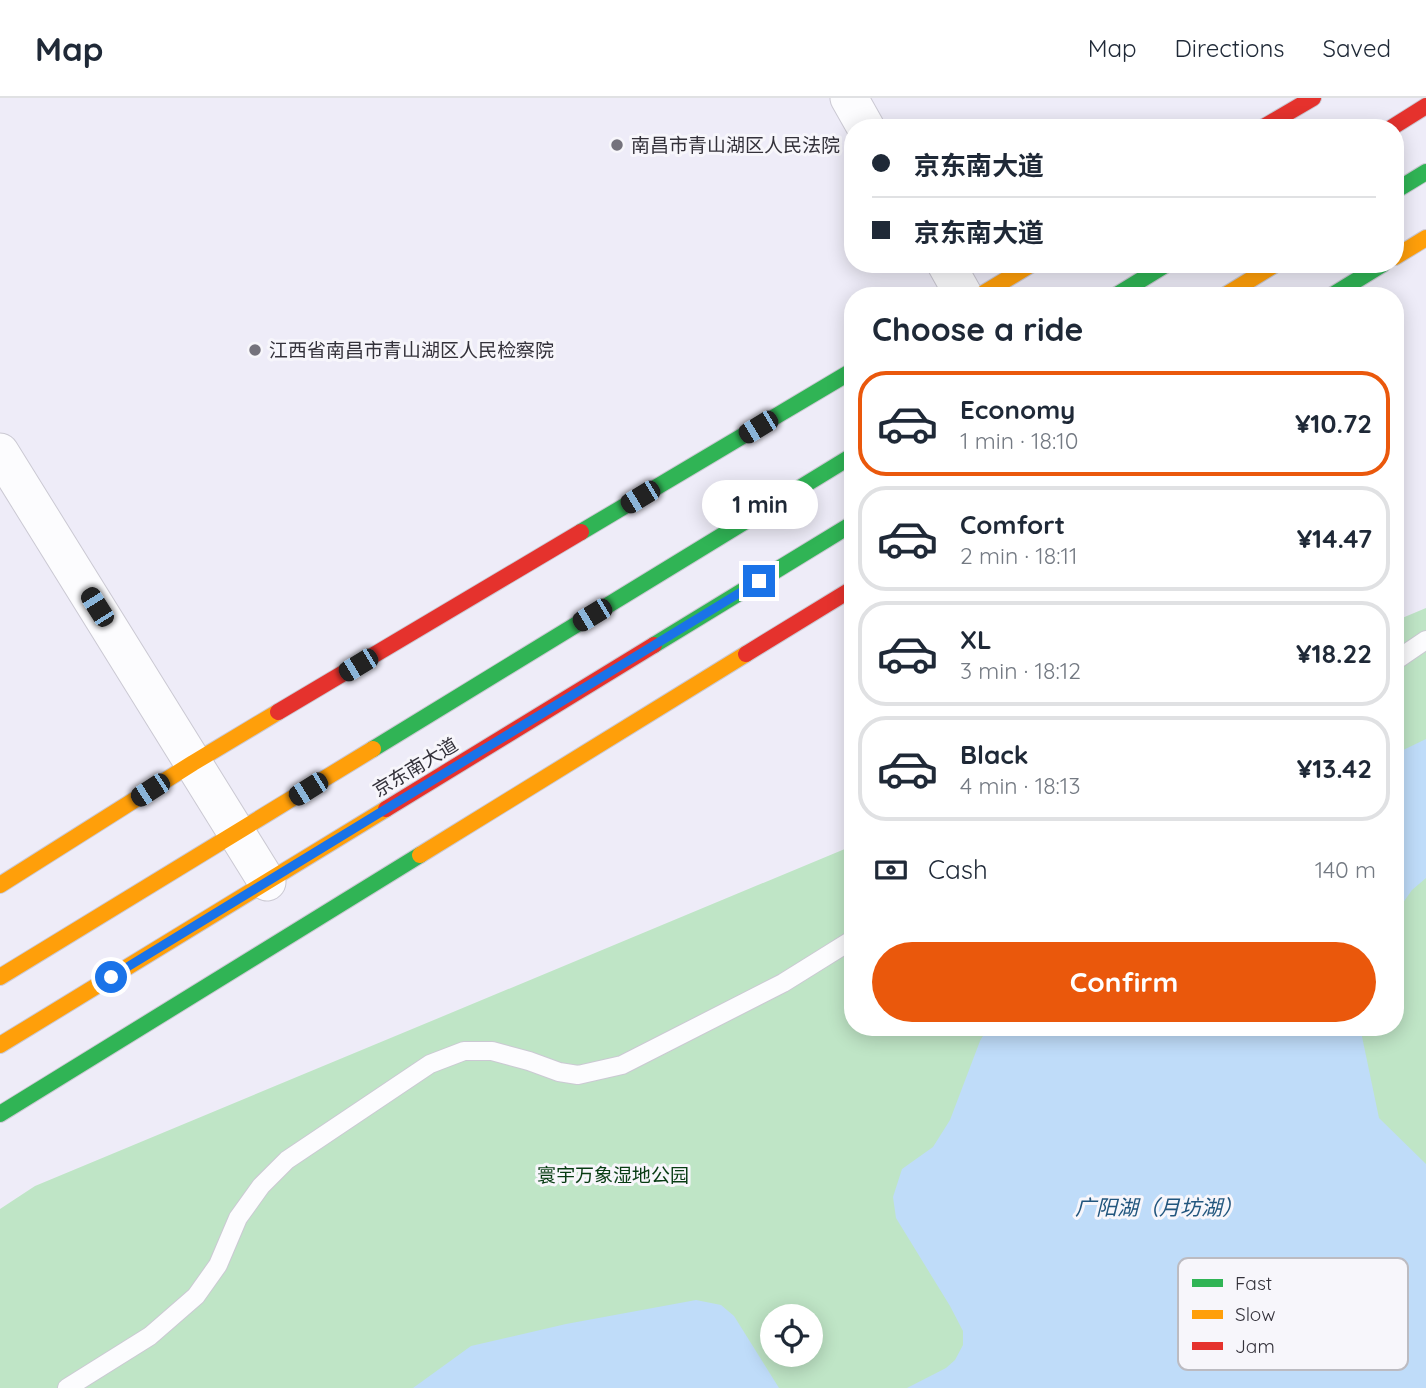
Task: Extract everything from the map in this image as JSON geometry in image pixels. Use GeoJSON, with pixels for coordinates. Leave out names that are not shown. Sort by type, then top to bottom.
{"type":"FeatureCollection","features":[{"type":"Feature","properties":{"kind":"street"},"geometry":{"type":"LineString","coordinates":[[849,98],[861,119]]}},
{"type":"Feature","properties":{"kind":"street"},"geometry":{"type":"LineString","coordinates":[[1277,119],[1312,98]]}},
{"type":"Feature","properties":{"kind":"street"},"geometry":{"type":"LineString","coordinates":[[1404,120],[1426,106]]}},
{"type":"Feature","properties":{"kind":"street"},"geometry":{"type":"LineString","coordinates":[[1404,185],[1426,172]]}},
{"type":"Feature","properties":{"kind":"street"},"geometry":{"type":"LineString","coordinates":[[1404,251],[1426,238]]}},
{"type":"Feature","properties":{"kind":"street"},"geometry":{"type":"LineString","coordinates":[[994,287],[1017,273]]}},
{"type":"Feature","properties":{"kind":"street"},"geometry":{"type":"LineString","coordinates":[[1130,287],[1152,273]]}},
{"type":"Feature","properties":{"kind":"street"},"geometry":{"type":"LineString","coordinates":[[1239,287],[1261,273]]}},
{"type":"Feature","properties":{"kind":"street"},"geometry":{"type":"LineString","coordinates":[[1346,287],[1368,273]]}},
{"type":"Feature","properties":{"kind":"street"},"geometry":{"type":"LineString","coordinates":[[0,884],[193,763],[844,376]]}},
{"type":"Feature","properties":{"kind":"street"},"geometry":{"type":"LineString","coordinates":[[0,452],[267,882]]}},
{"type":"Feature","properties":{"kind":"street","name":"京东南大道"},"geometry":{"type":"LineString","coordinates":[[0,977],[844,461]]}},
{"type":"Feature","properties":{"kind":"street","name":"京东南大道"},"geometry":{"type":"LineString","coordinates":[[0,1045],[844,529]]}},
{"type":"Feature","properties":{"kind":"street"},"geometry":{"type":"LineString","coordinates":[[0,1114],[844,594]]}},
{"type":"Feature","properties":{"kind":"lane"},"geometry":{"type":"LineString","coordinates":[[1404,655],[1426,640]]}},
{"type":"Feature","properties":{"kind":"lane"},"geometry":{"type":"LineString","coordinates":[[67,1388],[150,1336],[196,1296],[218,1265],[238,1218],[261,1186],[287,1160],[430,1064],[464,1051],[492,1051],[558,1072],[578,1075],[622,1065],[783,983],[844,945]]}},
{"type":"Feature","properties":{"kind":"green space","name":"寰宇万象湿地公园"},"geometry":{"type":"Polygon","coordinates":[[[1426,608],[1426,1388],[0,1388],[0,1209],[35,1186],[844,849],[844,1036],[1404,1036],[1404,617],[1426,608]]]}},
{"type":"Feature","properties":{"kind":"water"},"geometry":{"type":"Polygon","coordinates":[[[1426,739],[1426,878],[1404,901],[1404,750],[1426,739]]]}},
{"type":"Feature","properties":{"kind":"water","name":"广阳湖（月坊湖）"},"geometry":{"type":"Polygon","coordinates":[[[983,1036],[1362,1036],[1379,1118],[1426,1164],[1426,1388],[907,1388],[946,1368],[955,1360],[963,1345],[963,1331],[896,1218],[893,1197],[902,1169],[933,1147],[950,1120],[983,1036]]]}},
{"type":"Feature","properties":{"kind":"water"},"geometry":{"type":"Polygon","coordinates":[[[696,1300],[721,1305],[734,1316],[760,1358],[760,1367],[766,1367],[779,1388],[413,1388],[471,1346],[566,1324],[696,1300]]]}},
{"type":"Feature","properties":{"kind":"traffic: fast"},"geometry":{"type":"LineString","coordinates":[[1404,185],[1426,172]]}},
{"type":"Feature","properties":{"kind":"traffic: fast"},"geometry":{"type":"LineString","coordinates":[[1130,287],[1152,273]]}},
{"type":"Feature","properties":{"kind":"traffic: fast"},"geometry":{"type":"LineString","coordinates":[[1346,287],[1368,273]]}},
{"type":"Feature","properties":{"kind":"traffic: fast"},"geometry":{"type":"LineString","coordinates":[[581,532],[844,376]]}},
{"type":"Feature","properties":{"kind":"traffic: fast"},"geometry":{"type":"LineString","coordinates":[[373,749],[844,461]]}},
{"type":"Feature","properties":{"kind":"traffic: fast"},"geometry":{"type":"LineString","coordinates":[[654,645],[844,529]]}},
{"type":"Feature","properties":{"kind":"traffic: fast"},"geometry":{"type":"LineString","coordinates":[[0,1114],[420,855]]}},
{"type":"Feature","properties":{"kind":"traffic: slow"},"geometry":{"type":"LineString","coordinates":[[1404,251],[1426,238]]}},
{"type":"Feature","properties":{"kind":"traffic: slow"},"geometry":{"type":"LineString","coordinates":[[994,287],[1017,273]]}},
{"type":"Feature","properties":{"kind":"traffic: slow"},"geometry":{"type":"LineString","coordinates":[[1239,287],[1261,273]]}},
{"type":"Feature","properties":{"kind":"traffic: slow"},"geometry":{"type":"LineString","coordinates":[[420,855],[746,654]]}},
{"type":"Feature","properties":{"kind":"traffic: slow"},"geometry":{"type":"LineString","coordinates":[[0,885],[278,712]]}},
{"type":"Feature","properties":{"kind":"traffic: slow"},"geometry":{"type":"LineString","coordinates":[[0,977],[373,749]]}},
{"type":"Feature","properties":{"kind":"traffic: slow"},"geometry":{"type":"LineString","coordinates":[[0,1045],[386,809]]}},
{"type":"Feature","properties":{"kind":"traffic: jam"},"geometry":{"type":"LineString","coordinates":[[1277,119],[1313,98]]}},
{"type":"Feature","properties":{"kind":"traffic: jam"},"geometry":{"type":"LineString","coordinates":[[1404,120],[1426,106]]}},
{"type":"Feature","properties":{"kind":"traffic: jam"},"geometry":{"type":"LineString","coordinates":[[278,712],[581,532]]}},
{"type":"Feature","properties":{"kind":"traffic: jam"},"geometry":{"type":"LineString","coordinates":[[746,654],[844,594]]}},
{"type":"Feature","properties":{"kind":"traffic: jam"},"geometry":{"type":"LineString","coordinates":[[386,809],[654,645]]}},
{"type":"Feature","properties":{"kind":"place","name":"南昌市青山湖区人民法院"},"geometry":{"type":"Point","coordinates":[617,145]}},
{"type":"Feature","properties":{"kind":"place","name":"江西省南昌市青山湖区人民检察院"},"geometry":{"type":"Point","coordinates":[255,350]}},
{"type":"Feature","properties":{"kind":"route"},"geometry":{"type":"LineString","coordinates":[[111,977],[759,581]]}}]}
